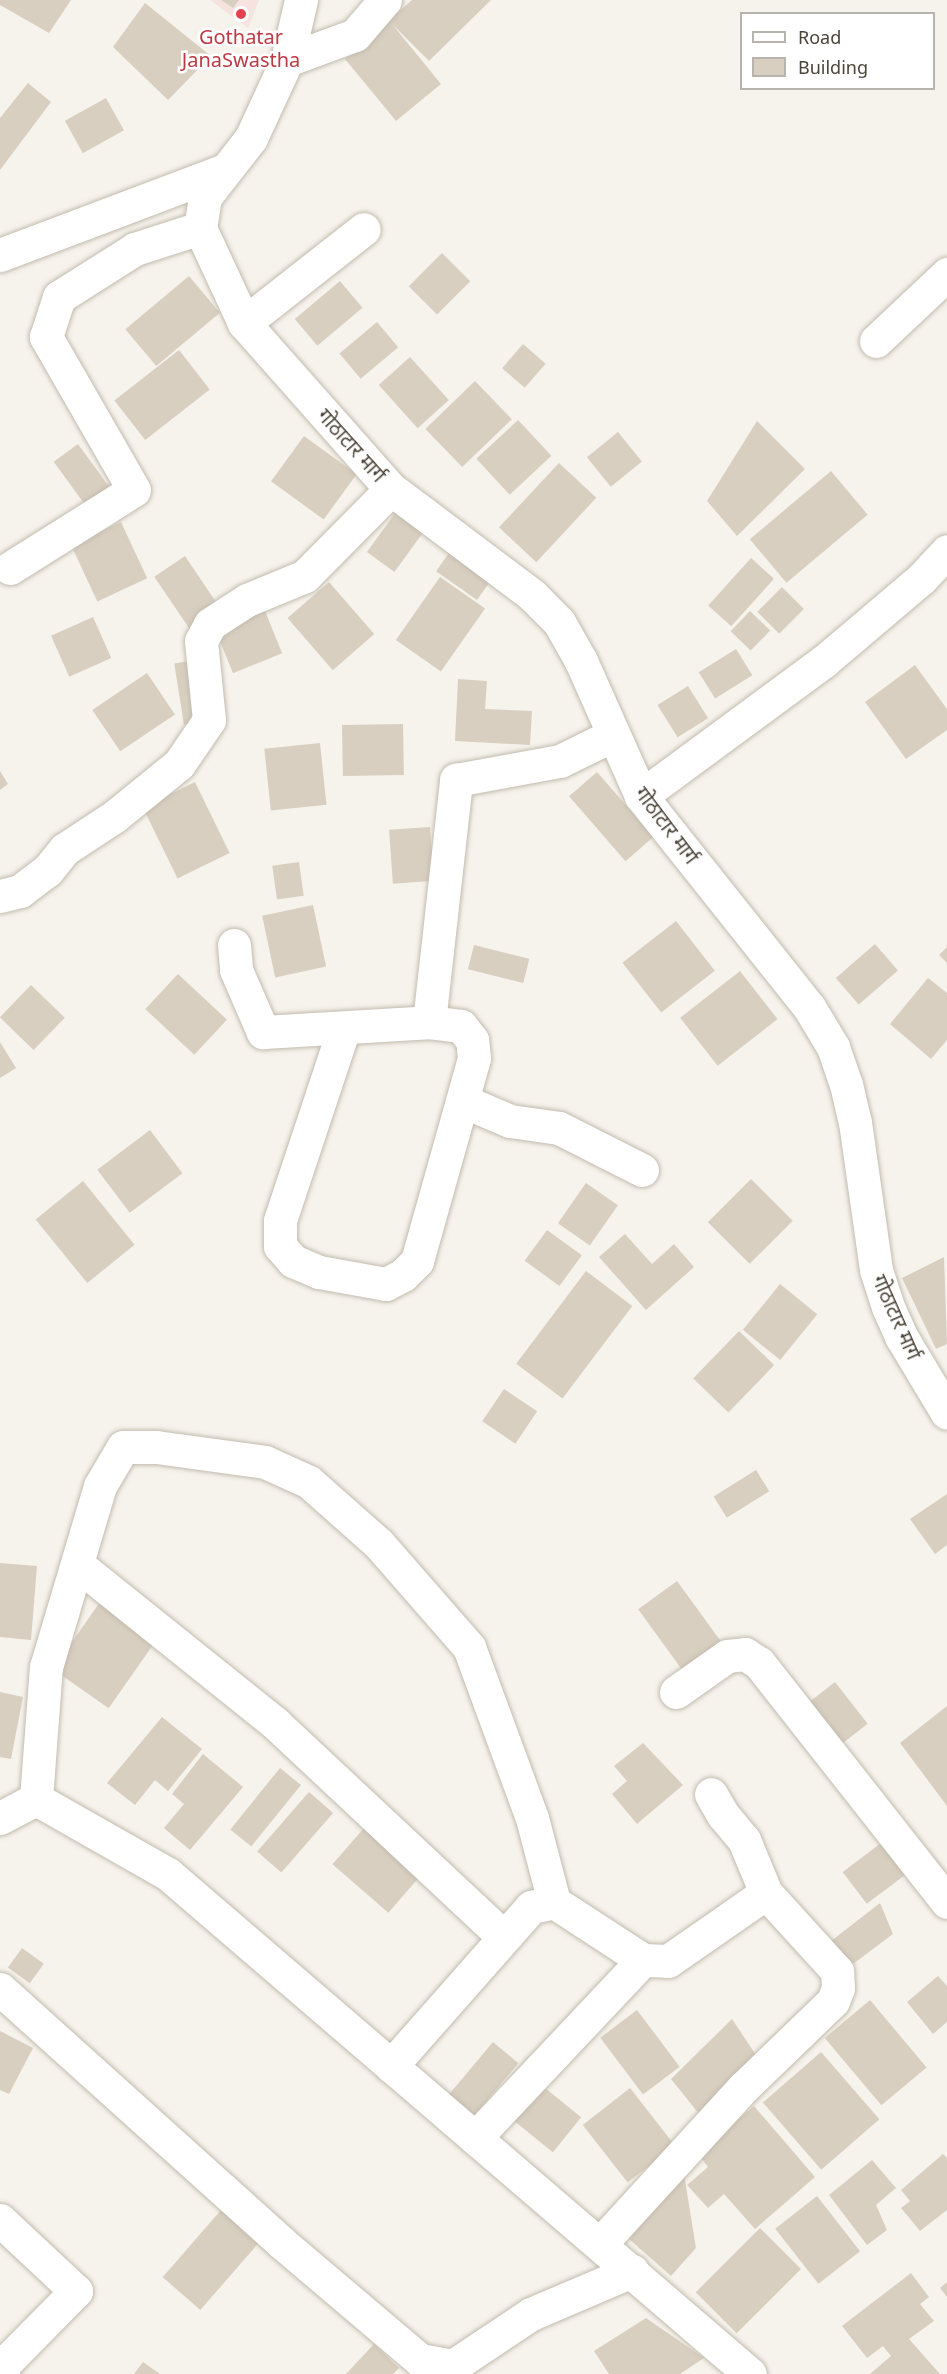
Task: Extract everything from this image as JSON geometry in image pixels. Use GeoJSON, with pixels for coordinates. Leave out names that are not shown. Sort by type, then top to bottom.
{"type":"FeatureCollection","features":[{"type":"Feature","properties":{"kind":"street"},"geometry":{"type":"LineString","coordinates":[[10,568],[134,490],[46,337],[59,297],[135,249],[200,228],[205,197],[222,171],[251,138],[287,60],[301,0]]}},
{"type":"Feature","properties":{"kind":"street"},"geometry":{"type":"LineString","coordinates":[[287,60],[355,35],[385,0]]}},
{"type":"Feature","properties":{"kind":"street"},"geometry":{"type":"LineString","coordinates":[[0,255],[222,171]]}},
{"type":"Feature","properties":{"kind":"street","name":"गोठाटार मार्ग"},"geometry":{"type":"LineString","coordinates":[[200,228],[244,323],[391,489],[532,596],[559,622],[581,661],[611,736],[641,796],[808,1007],[833,1047],[855,1122],[876,1270],[902,1338],[947,1413]]}},
{"type":"Feature","properties":{"kind":"street"},"geometry":{"type":"LineString","coordinates":[[244,323],[364,229]]}},
{"type":"Feature","properties":{"kind":"street"},"geometry":{"type":"LineString","coordinates":[[876,341],[947,274]]}},
{"type":"Feature","properties":{"kind":"street"},"geometry":{"type":"LineString","coordinates":[[0,896],[20,891],[47,871],[65,849],[115,816],[180,764],[209,720],[201,641],[210,624],[247,600],[306,576],[391,489]]}},
{"type":"Feature","properties":{"kind":"street"},"geometry":{"type":"LineString","coordinates":[[641,796],[824,662],[921,579],[947,551]]}},
{"type":"Feature","properties":{"kind":"street"},"geometry":{"type":"LineString","coordinates":[[429,1022],[456,780],[560,761],[611,736]]}},
{"type":"Feature","properties":{"kind":"street"},"geometry":{"type":"LineString","coordinates":[[234,945],[236,970],[263,1032],[429,1022],[462,1026],[472,1040],[474,1058],[417,1261],[404,1275],[386,1284],[318,1272],[293,1262],[280,1246],[280,1220],[344,1028]]}},
{"type":"Feature","properties":{"kind":"street"},"geometry":{"type":"LineString","coordinates":[[463,1101],[510,1121],[559,1128],[642,1170]]}},
{"type":"Feature","properties":{"kind":"street"},"geometry":{"type":"LineString","coordinates":[[36,1799],[46,1666],[100,1486],[123,1447],[156,1447],[264,1462],[309,1482],[379,1544],[469,1647],[532,1818],[554,1902],[643,1960],[668,1961],[766,1893]]}},
{"type":"Feature","properties":{"kind":"street"},"geometry":{"type":"LineString","coordinates":[[78,1565],[275,1723],[504,1937]]}},
{"type":"Feature","properties":{"kind":"street"},"geometry":{"type":"LineString","coordinates":[[676,1692],[728,1656],[745,1654],[759,1663],[947,1902]]}},
{"type":"Feature","properties":{"kind":"street"},"geometry":{"type":"LineString","coordinates":[[600,2244],[745,2086],[833,2001],[837,1971],[766,1893],[744,1840],[711,1794]]}},
{"type":"Feature","properties":{"kind":"street"},"geometry":{"type":"LineString","coordinates":[[0,1818],[36,1799]]}},
{"type":"Feature","properties":{"kind":"street"},"geometry":{"type":"LineString","coordinates":[[36,1799],[168,1874],[750,2374]]}},
{"type":"Feature","properties":{"kind":"street"},"geometry":{"type":"LineString","coordinates":[[391,2066],[531,1907],[554,1902]]}},
{"type":"Feature","properties":{"kind":"street"},"geometry":{"type":"LineString","coordinates":[[475,2138],[643,1960]]}},
{"type":"Feature","properties":{"kind":"street"},"geometry":{"type":"LineString","coordinates":[[0,1989],[282,2242],[420,2360],[453,2366],[531,2314],[632,2271]]}},
{"type":"Feature","properties":{"kind":"street"},"geometry":{"type":"LineString","coordinates":[[0,2220],[76,2291],[0,2368],[3,2374]]}},
{"type":"Feature","properties":{"kind":"shaded area","name":"Gothatar JanaSwastha"},"geometry":{"type":"Polygon","coordinates":[[[210,0],[259,0],[248,28],[210,0]]]}},
{"type":"Feature","properties":{"kind":"building"},"geometry":{"type":"Polygon","coordinates":[[[0,0],[71,0],[49,33],[0,5],[0,0]]]}},
{"type":"Feature","properties":{"kind":"building"},"geometry":{"type":"Polygon","coordinates":[[[221,0],[239,0],[233,8],[221,0]]]}},
{"type":"Feature","properties":{"kind":"building"},"geometry":{"type":"Polygon","coordinates":[[[412,0],[491,0],[429,61],[392,24],[441,84],[396,121],[345,59],[412,0]]]}},
{"type":"Feature","properties":{"kind":"building"},"geometry":{"type":"Polygon","coordinates":[[[145,3],[211,56],[168,100],[113,47],[145,3]]]}},
{"type":"Feature","properties":{"kind":"building"},"geometry":{"type":"Polygon","coordinates":[[[28,83],[51,102],[0,170],[0,118],[28,83]]]}},
{"type":"Feature","properties":{"kind":"building"},"geometry":{"type":"Polygon","coordinates":[[[106,98],[124,130],[83,153],[65,121],[106,98]]]}},
{"type":"Feature","properties":{"kind":"building"},"geometry":{"type":"Polygon","coordinates":[[[442,253],[470,281],[437,315],[409,286],[442,253]]]}},
{"type":"Feature","properties":{"kind":"building"},"geometry":{"type":"Polygon","coordinates":[[[189,276],[220,313],[156,366],[125,329],[189,276]]]}},
{"type":"Feature","properties":{"kind":"building"},"geometry":{"type":"Polygon","coordinates":[[[340,281],[362,308],[317,346],[295,319],[340,281]]]}},
{"type":"Feature","properties":{"kind":"building"},"geometry":{"type":"Polygon","coordinates":[[[377,322],[398,347],[361,379],[339,353],[377,322]]]}},
{"type":"Feature","properties":{"kind":"building"},"geometry":{"type":"Polygon","coordinates":[[[523,344],[546,364],[525,388],[502,368],[523,344]]]}},
{"type":"Feature","properties":{"kind":"building"},"geometry":{"type":"Polygon","coordinates":[[[179,350],[210,389],[145,440],[114,400],[179,350]]]}},
{"type":"Feature","properties":{"kind":"building"},"geometry":{"type":"Polygon","coordinates":[[[410,357],[449,400],[418,428],[379,385],[410,357]]]}},
{"type":"Feature","properties":{"kind":"building"},"geometry":{"type":"Polygon","coordinates":[[[475,381],[512,419],[462,467],[425,429],[475,381]]]}},
{"type":"Feature","properties":{"kind":"building"},"geometry":{"type":"Polygon","coordinates":[[[518,420],[551,456],[510,495],[476,459],[518,420]]]}},
{"type":"Feature","properties":{"kind":"building"},"geometry":{"type":"Polygon","coordinates":[[[757,421],[805,469],[737,536],[707,501],[757,421]]]}},
{"type":"Feature","properties":{"kind":"building"},"geometry":{"type":"Polygon","coordinates":[[[618,432],[642,462],[611,487],[587,457],[618,432]]]}},
{"type":"Feature","properties":{"kind":"building"},"geometry":{"type":"Polygon","coordinates":[[[304,436],[357,474],[324,520],[271,481],[304,436]]]}},
{"type":"Feature","properties":{"kind":"building"},"geometry":{"type":"Polygon","coordinates":[[[78,444],[112,490],[87,508],[54,462],[78,444]]]}},
{"type":"Feature","properties":{"kind":"building"},"geometry":{"type":"Polygon","coordinates":[[[559,463],[596,498],[536,562],[499,527],[559,463]]]}},
{"type":"Feature","properties":{"kind":"building"},"geometry":{"type":"Polygon","coordinates":[[[831,471],[868,515],[786,583],[750,539],[831,471]]]}},
{"type":"Feature","properties":{"kind":"building"},"geometry":{"type":"Polygon","coordinates":[[[401,505],[429,525],[394,572],[367,552],[401,505]]]}},
{"type":"Feature","properties":{"kind":"building"},"geometry":{"type":"Polygon","coordinates":[[[121,522],[147,578],[97,601],[71,545],[121,522]]]}},
{"type":"Feature","properties":{"kind":"building"},"geometry":{"type":"Polygon","coordinates":[[[451,550],[492,579],[477,600],[436,571],[451,550]]]}},
{"type":"Feature","properties":{"kind":"building"},"geometry":{"type":"Polygon","coordinates":[[[185,556],[221,610],[191,631],[154,577],[185,556]]]}},
{"type":"Feature","properties":{"kind":"building"},"geometry":{"type":"Polygon","coordinates":[[[751,558],[774,579],[731,626],[708,606],[751,558]]]}},
{"type":"Feature","properties":{"kind":"building"},"geometry":{"type":"Polygon","coordinates":[[[440,577],[485,609],[441,672],[396,640],[440,577]]]}},
{"type":"Feature","properties":{"kind":"building"},"geometry":{"type":"Polygon","coordinates":[[[329,582],[374,634],[333,670],[287,618],[329,582]]]}},
{"type":"Feature","properties":{"kind":"building"},"geometry":{"type":"Polygon","coordinates":[[[782,587],[804,609],[779,634],[757,612],[782,587]]]}},
{"type":"Feature","properties":{"kind":"building"},"geometry":{"type":"Polygon","coordinates":[[[263,606],[282,653],[233,673],[214,626],[263,606]]]}},
{"type":"Feature","properties":{"kind":"building"},"geometry":{"type":"Polygon","coordinates":[[[750,611],[770,630],[751,651],[731,631],[750,611]]]}},
{"type":"Feature","properties":{"kind":"building"},"geometry":{"type":"Polygon","coordinates":[[[93,617],[111,658],[69,677],[51,636],[93,617]]]}},
{"type":"Feature","properties":{"kind":"building"},"geometry":{"type":"Polygon","coordinates":[[[736,649],[752,675],[715,699],[699,672],[736,649]]]}},
{"type":"Feature","properties":{"kind":"building"},"geometry":{"type":"Polygon","coordinates":[[[196,660],[206,721],[184,725],[174,663],[196,660]]]}},
{"type":"Feature","properties":{"kind":"building"},"geometry":{"type":"Polygon","coordinates":[[[915,665],[947,709],[947,730],[906,759],[865,702],[915,665]]]}},
{"type":"Feature","properties":{"kind":"building"},"geometry":{"type":"Polygon","coordinates":[[[147,673],[175,714],[120,751],[92,710],[147,673]]]}},
{"type":"Feature","properties":{"kind":"building"},"geometry":{"type":"Polygon","coordinates":[[[458,679],[487,681],[485,709],[532,711],[530,745],[455,741],[458,679]]]}},
{"type":"Feature","properties":{"kind":"building"},"geometry":{"type":"Polygon","coordinates":[[[688,686],[708,718],[678,737],[657,705],[688,686]]]}},
{"type":"Feature","properties":{"kind":"building"},"geometry":{"type":"Polygon","coordinates":[[[403,724],[404,775],[343,776],[342,725],[403,724]]]}},
{"type":"Feature","properties":{"kind":"building"},"geometry":{"type":"Polygon","coordinates":[[[320,743],[326,805],[271,811],[264,749],[320,743]]]}},
{"type":"Feature","properties":{"kind":"building"},"geometry":{"type":"Polygon","coordinates":[[[0,771],[8,784],[0,790],[0,771]]]}},
{"type":"Feature","properties":{"kind":"building"},"geometry":{"type":"Polygon","coordinates":[[[597,772],[653,837],[625,861],[569,796],[597,772]]]}},
{"type":"Feature","properties":{"kind":"building"},"geometry":{"type":"Polygon","coordinates":[[[195,782],[230,853],[178,878],[143,807],[195,782]]]}},
{"type":"Feature","properties":{"kind":"building"},"geometry":{"type":"Polygon","coordinates":[[[430,827],[434,881],[393,884],[389,830],[430,827]]]}},
{"type":"Feature","properties":{"kind":"building"},"geometry":{"type":"Polygon","coordinates":[[[299,862],[304,896],[277,899],[272,866],[299,862]]]}},
{"type":"Feature","properties":{"kind":"building"},"geometry":{"type":"Polygon","coordinates":[[[313,905],[326,967],[275,977],[262,916],[313,905]]]}},
{"type":"Feature","properties":{"kind":"building"},"geometry":{"type":"Polygon","coordinates":[[[676,921],[715,971],[661,1013],[622,963],[676,921]]]}},
{"type":"Feature","properties":{"kind":"building"},"geometry":{"type":"Polygon","coordinates":[[[875,944],[898,970],[859,1005],[836,978],[875,944]]]}},
{"type":"Feature","properties":{"kind":"building"},"geometry":{"type":"Polygon","coordinates":[[[474,945],[529,959],[523,983],[468,969],[474,945]]]}},
{"type":"Feature","properties":{"kind":"building"},"geometry":{"type":"Polygon","coordinates":[[[947,947],[947,963],[939,955],[947,947]]]}},
{"type":"Feature","properties":{"kind":"building"},"geometry":{"type":"Polygon","coordinates":[[[740,971],[778,1019],[718,1066],[680,1018],[740,971]]]}},
{"type":"Feature","properties":{"kind":"building"},"geometry":{"type":"Polygon","coordinates":[[[178,974],[227,1020],[194,1055],[145,1009],[178,974]]]}},
{"type":"Feature","properties":{"kind":"building"},"geometry":{"type":"Polygon","coordinates":[[[928,978],[947,993],[947,1040],[931,1059],[890,1024],[928,978]]]}},
{"type":"Feature","properties":{"kind":"building"},"geometry":{"type":"Polygon","coordinates":[[[31,985],[65,1018],[34,1050],[0,1018],[31,985]]]}},
{"type":"Feature","properties":{"kind":"building"},"geometry":{"type":"Polygon","coordinates":[[[0,1042],[16,1068],[0,1078],[0,1042]]]}},
{"type":"Feature","properties":{"kind":"building"},"geometry":{"type":"Polygon","coordinates":[[[150,1130],[182,1173],[130,1213],[97,1170],[150,1130]]]}},
{"type":"Feature","properties":{"kind":"building"},"geometry":{"type":"Polygon","coordinates":[[[751,1179],[793,1221],[750,1264],[708,1222],[751,1179]]]}},
{"type":"Feature","properties":{"kind":"building"},"geometry":{"type":"Polygon","coordinates":[[[83,1181],[135,1245],[87,1283],[36,1219],[83,1181]]]}},
{"type":"Feature","properties":{"kind":"building"},"geometry":{"type":"Polygon","coordinates":[[[586,1183],[618,1205],[590,1246],[558,1223],[586,1183]]]}},
{"type":"Feature","properties":{"kind":"building"},"geometry":{"type":"Polygon","coordinates":[[[547,1230],[582,1255],[559,1286],[525,1261],[547,1230]]]}},
{"type":"Feature","properties":{"kind":"building"},"geometry":{"type":"Polygon","coordinates":[[[625,1234],[652,1264],[674,1244],[694,1267],[646,1310],[599,1257],[625,1234]]]}},
{"type":"Feature","properties":{"kind":"building"},"geometry":{"type":"Polygon","coordinates":[[[944,1257],[947,1344],[936,1349],[902,1278],[944,1257]]]}},
{"type":"Feature","properties":{"kind":"building"},"geometry":{"type":"Polygon","coordinates":[[[586,1271],[632,1306],[563,1399],[516,1364],[586,1271]]]}},
{"type":"Feature","properties":{"kind":"building"},"geometry":{"type":"Polygon","coordinates":[[[780,1284],[817,1314],[780,1360],[743,1330],[780,1284]]]}},
{"type":"Feature","properties":{"kind":"building"},"geometry":{"type":"Polygon","coordinates":[[[739,1331],[774,1365],[728,1413],[693,1378],[739,1331]]]}},
{"type":"Feature","properties":{"kind":"building"},"geometry":{"type":"Polygon","coordinates":[[[504,1389],[537,1411],[515,1444],[482,1421],[504,1389]]]}},
{"type":"Feature","properties":{"kind":"building"},"geometry":{"type":"Polygon","coordinates":[[[756,1470],[769,1491],[727,1518],[714,1496],[756,1470]]]}},
{"type":"Feature","properties":{"kind":"building"},"geometry":{"type":"Polygon","coordinates":[[[947,1494],[947,1545],[935,1554],[910,1519],[947,1494]]]}},
{"type":"Feature","properties":{"kind":"building"},"geometry":{"type":"Polygon","coordinates":[[[0,1563],[37,1566],[31,1640],[0,1637],[0,1563]]]}},
{"type":"Feature","properties":{"kind":"building"},"geometry":{"type":"Polygon","coordinates":[[[677,1581],[725,1647],[686,1675],[638,1609],[677,1581]]]}},
{"type":"Feature","properties":{"kind":"building"},"geometry":{"type":"Polygon","coordinates":[[[100,1602],[156,1641],[109,1708],[53,1669],[100,1602]]]}},
{"type":"Feature","properties":{"kind":"building"},"geometry":{"type":"Polygon","coordinates":[[[835,1682],[868,1724],[837,1748],[804,1706],[835,1682]]]}},
{"type":"Feature","properties":{"kind":"building"},"geometry":{"type":"Polygon","coordinates":[[[0,1692],[23,1697],[11,1759],[0,1757],[0,1692]]]}},
{"type":"Feature","properties":{"kind":"building"},"geometry":{"type":"Polygon","coordinates":[[[947,1706],[947,1806],[900,1743],[947,1706]]]}},
{"type":"Feature","properties":{"kind":"building"},"geometry":{"type":"Polygon","coordinates":[[[162,1717],[202,1749],[168,1791],[155,1780],[135,1805],[107,1783],[162,1717]]]}},
{"type":"Feature","properties":{"kind":"building"},"geometry":{"type":"Polygon","coordinates":[[[643,1743],[683,1785],[637,1824],[612,1794],[627,1781],[614,1766],[643,1743]]]}},
{"type":"Feature","properties":{"kind":"building"},"geometry":{"type":"Polygon","coordinates":[[[203,1754],[243,1787],[190,1850],[164,1828],[184,1804],[172,1794],[203,1754]]]}},
{"type":"Feature","properties":{"kind":"building"},"geometry":{"type":"Polygon","coordinates":[[[280,1768],[301,1785],[251,1846],[230,1829],[280,1768]]]}},
{"type":"Feature","properties":{"kind":"building"},"geometry":{"type":"Polygon","coordinates":[[[309,1792],[333,1813],[281,1873],[257,1852],[309,1792]]]}},
{"type":"Feature","properties":{"kind":"building"},"geometry":{"type":"Polygon","coordinates":[[[364,1828],[420,1877],[388,1913],[333,1864],[364,1828]]]}},
{"type":"Feature","properties":{"kind":"building"},"geometry":{"type":"Polygon","coordinates":[[[893,1834],[917,1866],[867,1904],[843,1872],[893,1834]]]}},
{"type":"Feature","properties":{"kind":"building"},"geometry":{"type":"Polygon","coordinates":[[[880,1903],[893,1934],[845,1970],[826,1945],[880,1903]]]}},
{"type":"Feature","properties":{"kind":"building"},"geometry":{"type":"Polygon","coordinates":[[[22,1948],[44,1964],[30,1983],[8,1967],[22,1948]]]}},
{"type":"Feature","properties":{"kind":"building"},"geometry":{"type":"Polygon","coordinates":[[[938,1976],[947,1986],[947,2022],[933,2034],[907,2002],[938,1976]]]}},
{"type":"Feature","properties":{"kind":"building"},"geometry":{"type":"Polygon","coordinates":[[[870,2000],[927,2067],[881,2105],[825,2038],[870,2000]]]}},
{"type":"Feature","properties":{"kind":"building"},"geometry":{"type":"Polygon","coordinates":[[[637,2010],[680,2067],[643,2094],[600,2038],[637,2010]]]}},
{"type":"Feature","properties":{"kind":"building"},"geometry":{"type":"Polygon","coordinates":[[[732,2019],[756,2055],[704,2120],[671,2079],[732,2019]]]}},
{"type":"Feature","properties":{"kind":"building"},"geometry":{"type":"Polygon","coordinates":[[[0,2031],[33,2048],[9,2094],[0,2090],[0,2031]]]}},
{"type":"Feature","properties":{"kind":"building"},"geometry":{"type":"Polygon","coordinates":[[[493,2042],[518,2063],[467,2124],[442,2103],[493,2042]]]}},
{"type":"Feature","properties":{"kind":"building"},"geometry":{"type":"Polygon","coordinates":[[[821,2052],[879,2119],[821,2170],[763,2103],[821,2052]]]}},
{"type":"Feature","properties":{"kind":"building"},"geometry":{"type":"Polygon","coordinates":[[[540,2084],[581,2117],[553,2152],[512,2119],[540,2084]]]}},
{"type":"Feature","properties":{"kind":"building"},"geometry":{"type":"Polygon","coordinates":[[[630,2088],[675,2146],[628,2182],[583,2125],[630,2088]]]}},
{"type":"Feature","properties":{"kind":"building"},"geometry":{"type":"Polygon","coordinates":[[[754,2106],[815,2177],[755,2229],[724,2194],[708,2208],[687,2185],[708,2167],[698,2154],[754,2106]]]}},
{"type":"Feature","properties":{"kind":"building"},"geometry":{"type":"Polygon","coordinates":[[[943,2154],[947,2158],[947,2210],[920,2231],[901,2208],[910,2201],[901,2190],[943,2154]]]}},
{"type":"Feature","properties":{"kind":"building"},"geometry":{"type":"Polygon","coordinates":[[[872,2160],[896,2188],[876,2205],[887,2230],[867,2245],[829,2195],[872,2160]]]}},
{"type":"Feature","properties":{"kind":"building"},"geometry":{"type":"Polygon","coordinates":[[[684,2174],[696,2248],[671,2276],[629,2239],[684,2174]]]}},
{"type":"Feature","properties":{"kind":"building"},"geometry":{"type":"Polygon","coordinates":[[[817,2196],[860,2251],[818,2284],[775,2229],[817,2196]]]}},
{"type":"Feature","properties":{"kind":"building"},"geometry":{"type":"Polygon","coordinates":[[[221,2210],[259,2243],[200,2310],[163,2277],[221,2210]]]}},
{"type":"Feature","properties":{"kind":"building"},"geometry":{"type":"Polygon","coordinates":[[[760,2228],[801,2269],[737,2333],[696,2292],[760,2228]]]}},
{"type":"Feature","properties":{"kind":"building"},"geometry":{"type":"Polygon","coordinates":[[[911,2273],[929,2297],[920,2304],[934,2321],[909,2339],[940,2374],[870,2374],[891,2356],[883,2346],[867,2358],[842,2326],[911,2273]]]}},
{"type":"Feature","properties":{"kind":"building"},"geometry":{"type":"Polygon","coordinates":[[[947,2282],[947,2297],[940,2288],[947,2282]]]}},
{"type":"Feature","properties":{"kind":"building"},"geometry":{"type":"Polygon","coordinates":[[[646,2318],[704,2358],[680,2374],[609,2374],[594,2351],[646,2318]]]}},
{"type":"Feature","properties":{"kind":"building"},"geometry":{"type":"Polygon","coordinates":[[[374,2344],[399,2368],[393,2374],[346,2374],[374,2344]]]}},
{"type":"Feature","properties":{"kind":"building"},"geometry":{"type":"Polygon","coordinates":[[[143,2362],[160,2374],[134,2374],[143,2362]]]}},
{"type":"Feature","properties":{"kind":"place","name":"Gothatar JanaSwastha"},"geometry":{"type":"Point","coordinates":[241,14]}}]}
